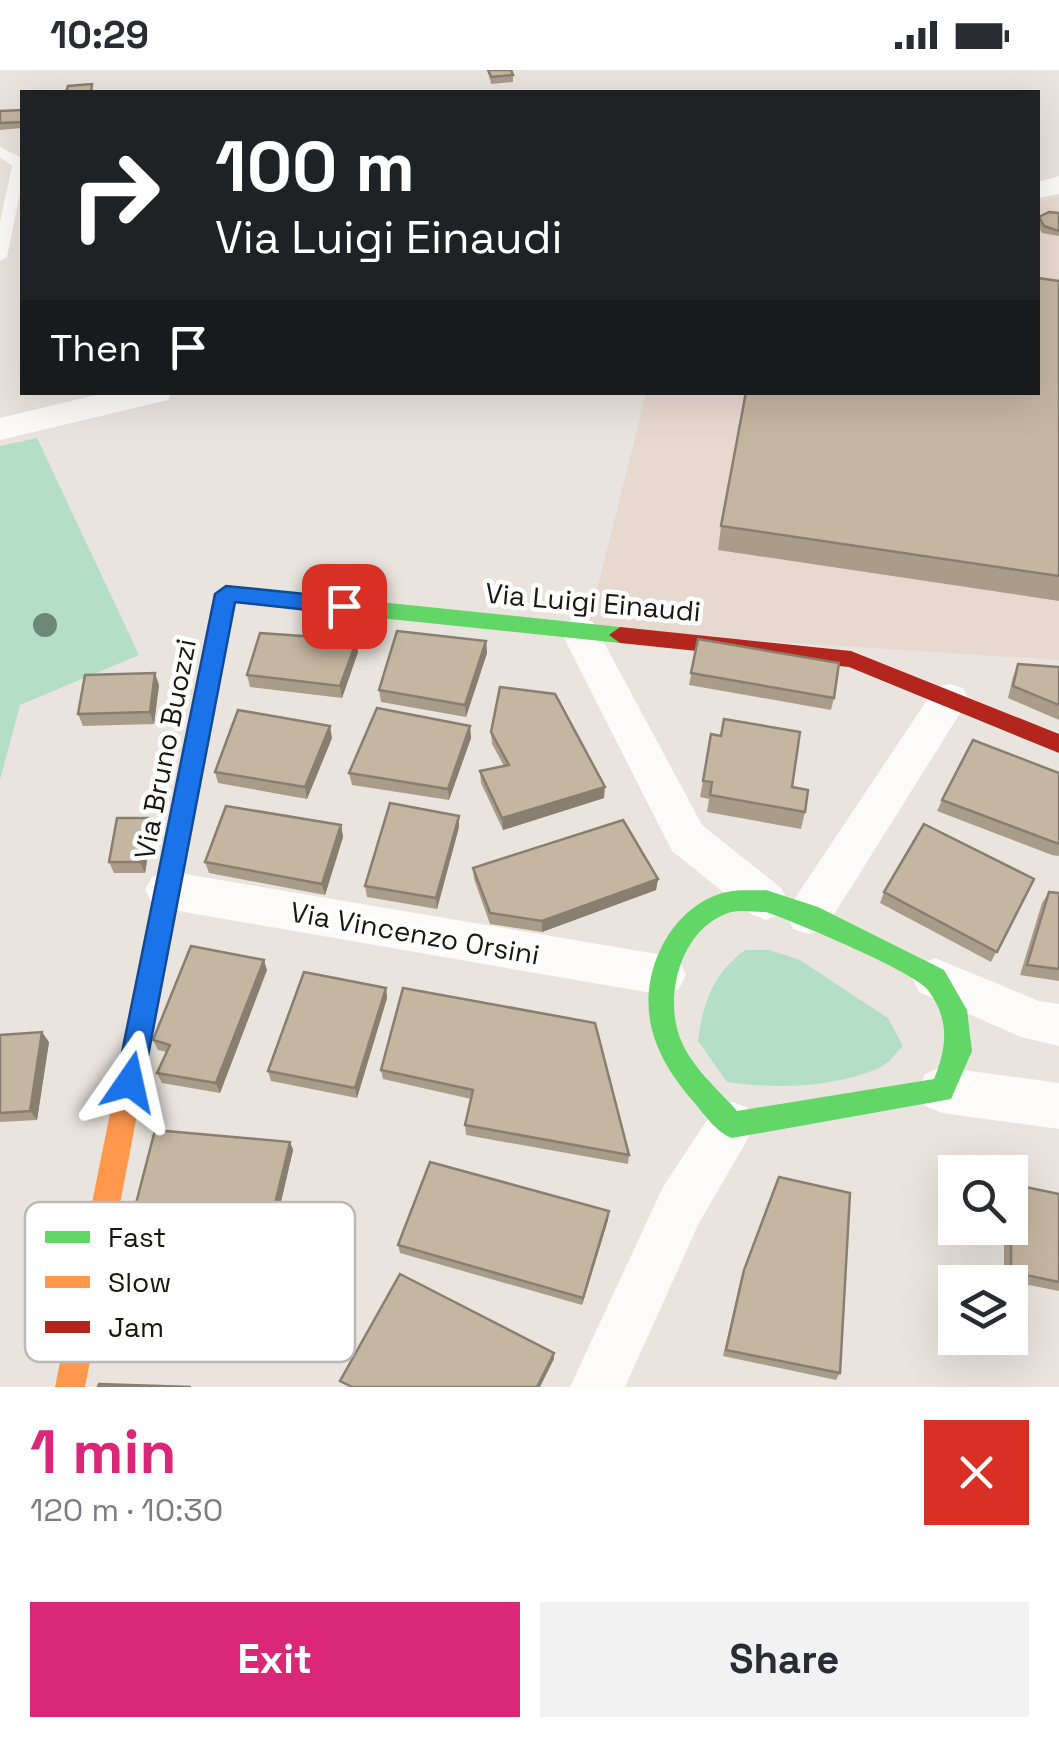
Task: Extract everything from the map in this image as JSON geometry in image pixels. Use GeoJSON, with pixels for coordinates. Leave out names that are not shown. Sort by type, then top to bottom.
{"type":"FeatureCollection","features":[{"type":"Feature","properties":{"kind":"street"},"geometry":{"type":"LineString","coordinates":[[0,429],[143,395]]}},
{"type":"Feature","properties":{"kind":"street","name":"Via Luigi Einaudi"},"geometry":{"type":"LineString","coordinates":[[226,594],[851,659],[1059,744]]}},
{"type":"Feature","properties":{"kind":"street","name":"Via Bruno Buozzi"},"geometry":{"type":"LineString","coordinates":[[106,1202],[226,594]]}},
{"type":"Feature","properties":{"kind":"street"},"geometry":{"type":"LineString","coordinates":[[580,632],[687,838],[766,902]]}},
{"type":"Feature","properties":{"kind":"street"},"geometry":{"type":"LineString","coordinates":[[809,915],[949,699]]}},
{"type":"Feature","properties":{"kind":"street","name":"Via Vincenzo Orsini"},"geometry":{"type":"LineString","coordinates":[[167,890],[663,975]]}},
{"type":"Feature","properties":{"kind":"street"},"geometry":{"type":"LineString","coordinates":[[732,1125],[675,1056],[663,1018],[663,975],[675,944],[696,917],[724,904],[766,902],[809,915],[936,978],[1038,1022],[1059,1025]]}},
{"type":"Feature","properties":{"kind":"street"},"geometry":{"type":"LineString","coordinates":[[936,978],[954,1010],[959,1051],[942,1090]]}},
{"type":"Feature","properties":{"kind":"street"},"geometry":{"type":"LineString","coordinates":[[597,1387],[681,1205],[732,1125],[942,1090],[1059,1106]]}},
{"type":"Feature","properties":{"kind":"street","name":"Via Bruno Buozzi"},"geometry":{"type":"LineString","coordinates":[[70,1387],[75,1362]]}},
{"type":"Feature","properties":{"kind":"lane"},"geometry":{"type":"LineString","coordinates":[[0,151],[20,166],[0,257]]}},
{"type":"Feature","properties":{"kind":"shaded area"},"geometry":{"type":"Polygon","coordinates":[[[1059,197],[1059,660],[587,630],[646,395],[1040,395],[1040,202],[1059,197]]]}},
{"type":"Feature","properties":{"kind":"green space"},"geometry":{"type":"Polygon","coordinates":[[[37,438],[139,655],[20,705],[0,780],[0,446],[37,438]]]}},
{"type":"Feature","properties":{"kind":"green space"},"geometry":{"type":"Polygon","coordinates":[[[745,950],[769,950],[800,960],[888,1018],[903,1046],[882,1066],[843,1080],[784,1086],[727,1082],[698,1041],[711,990],[745,950]]]}},
{"type":"Feature","properties":{"kind":"building"},"geometry":{"type":"Polygon","coordinates":[[[488,70],[511,70],[513,75],[491,77],[488,70]]]}},
{"type":"Feature","properties":{"kind":"building"},"geometry":{"type":"Polygon","coordinates":[[[92,84],[91,90],[67,90],[68,86],[92,84]]]}},
{"type":"Feature","properties":{"kind":"building"},"geometry":{"type":"Polygon","coordinates":[[[20,110],[20,122],[0,123],[0,111],[20,110]]]}},
{"type":"Feature","properties":{"kind":"building"},"geometry":{"type":"Polygon","coordinates":[[[1059,213],[1059,231],[1044,226],[1040,216],[1059,213]]]}},
{"type":"Feature","properties":{"kind":"building"},"geometry":{"type":"Polygon","coordinates":[[[1040,278],[1059,281],[1059,576],[721,526],[745,395],[1040,395],[1040,278]]]}},
{"type":"Feature","properties":{"kind":"building"},"geometry":{"type":"Polygon","coordinates":[[[397,631],[486,641],[465,705],[379,690],[397,631]]]}},
{"type":"Feature","properties":{"kind":"building"},"geometry":{"type":"Polygon","coordinates":[[[260,633],[357,640],[340,686],[247,675],[260,633]]]}},
{"type":"Feature","properties":{"kind":"building"},"geometry":{"type":"Polygon","coordinates":[[[698,639],[839,663],[834,698],[691,673],[698,639]]]}},
{"type":"Feature","properties":{"kind":"building"},"geometry":{"type":"Polygon","coordinates":[[[1018,664],[1059,667],[1059,705],[1013,686],[1018,664]]]}},
{"type":"Feature","properties":{"kind":"building"},"geometry":{"type":"Polygon","coordinates":[[[155,673],[150,712],[78,714],[85,675],[155,673]]]}},
{"type":"Feature","properties":{"kind":"building"},"geometry":{"type":"Polygon","coordinates":[[[500,687],[555,694],[605,787],[502,818],[480,771],[509,765],[491,732],[500,687]]]}},
{"type":"Feature","properties":{"kind":"building"},"geometry":{"type":"Polygon","coordinates":[[[377,708],[470,726],[448,789],[349,773],[377,708]]]}},
{"type":"Feature","properties":{"kind":"building"},"geometry":{"type":"Polygon","coordinates":[[[238,710],[330,726],[305,787],[215,772],[238,710]]]}},
{"type":"Feature","properties":{"kind":"building"},"geometry":{"type":"Polygon","coordinates":[[[724,719],[800,732],[792,787],[808,790],[805,812],[710,795],[712,782],[703,781],[711,734],[721,736],[724,719]]]}},
{"type":"Feature","properties":{"kind":"building"},"geometry":{"type":"Polygon","coordinates":[[[973,740],[1059,773],[1059,844],[942,800],[973,740]]]}},
{"type":"Feature","properties":{"kind":"building"},"geometry":{"type":"Polygon","coordinates":[[[390,803],[459,816],[436,898],[365,886],[390,803]]]}},
{"type":"Feature","properties":{"kind":"building"},"geometry":{"type":"Polygon","coordinates":[[[226,806],[341,825],[322,884],[205,862],[226,806]]]}},
{"type":"Feature","properties":{"kind":"building"},"geometry":{"type":"Polygon","coordinates":[[[117,818],[148,818],[140,862],[109,862],[117,818]]]}},
{"type":"Feature","properties":{"kind":"building"},"geometry":{"type":"Polygon","coordinates":[[[623,820],[658,879],[542,921],[490,913],[473,868],[623,820]]]}},
{"type":"Feature","properties":{"kind":"building"},"geometry":{"type":"Polygon","coordinates":[[[924,824],[1034,879],[997,952],[884,892],[924,824]]]}},
{"type":"Feature","properties":{"kind":"building"},"geometry":{"type":"Polygon","coordinates":[[[1049,892],[1059,893],[1059,969],[1027,965],[1049,892]]]}},
{"type":"Feature","properties":{"kind":"building"},"geometry":{"type":"Polygon","coordinates":[[[191,946],[264,960],[216,1083],[157,1073],[170,1045],[153,1040],[191,946]]]}},
{"type":"Feature","properties":{"kind":"building"},"geometry":{"type":"Polygon","coordinates":[[[304,972],[386,988],[355,1088],[268,1071],[304,972]]]}},
{"type":"Feature","properties":{"kind":"building"},"geometry":{"type":"Polygon","coordinates":[[[403,988],[595,1023],[629,1155],[465,1125],[473,1090],[381,1070],[403,988]]]}},
{"type":"Feature","properties":{"kind":"building"},"geometry":{"type":"Polygon","coordinates":[[[42,1032],[30,1111],[0,1113],[0,1035],[42,1032]]]}},
{"type":"Feature","properties":{"kind":"building"},"geometry":{"type":"Polygon","coordinates":[[[155,1130],[290,1142],[275,1202],[136,1202],[155,1130]]]}},
{"type":"Feature","properties":{"kind":"building"},"geometry":{"type":"Polygon","coordinates":[[[430,1162],[609,1211],[583,1298],[398,1245],[430,1162]]]}},
{"type":"Feature","properties":{"kind":"building"},"geometry":{"type":"Polygon","coordinates":[[[779,1177],[850,1193],[840,1373],[726,1350],[744,1270],[779,1177]]]}},
{"type":"Feature","properties":{"kind":"building"},"geometry":{"type":"Polygon","coordinates":[[[1028,1188],[1059,1194],[1059,1282],[1028,1276],[1028,1265],[1011,1265],[1011,1245],[1028,1245],[1028,1188]]]}},
{"type":"Feature","properties":{"kind":"building"},"geometry":{"type":"Polygon","coordinates":[[[400,1274],[554,1353],[537,1387],[352,1387],[340,1381],[351,1362],[355,1362],[355,1354],[400,1274]]]}},
{"type":"Feature","properties":{"kind":"building"},"geometry":{"type":"Polygon","coordinates":[[[99,1384],[191,1387],[98,1387],[99,1384]]]}},
{"type":"Feature","properties":{"kind":"traffic: fast"},"geometry":{"type":"LineString","coordinates":[[187,790],[226,594],[620,635]]}},
{"type":"Feature","properties":{"kind":"traffic: fast"},"geometry":{"type":"LineString","coordinates":[[766,901],[809,915],[935,978],[954,1010],[959,1051],[942,1090],[732,1125],[695,1084],[672,1050],[662,1019],[663,980],[677,943],[703,915],[725,903],[766,901]]}},
{"type":"Feature","properties":{"kind":"traffic: slow"},"geometry":{"type":"LineString","coordinates":[[106,1202],[187,790]]}},
{"type":"Feature","properties":{"kind":"traffic: slow"},"geometry":{"type":"LineString","coordinates":[[70,1387],[75,1362]]}},
{"type":"Feature","properties":{"kind":"traffic: jam"},"geometry":{"type":"LineString","coordinates":[[620,635],[851,659],[1059,744]]}},
{"type":"Feature","properties":{"kind":"route"},"geometry":{"type":"LineString","coordinates":[[130,1082],[226,594],[344,606]]}}]}
